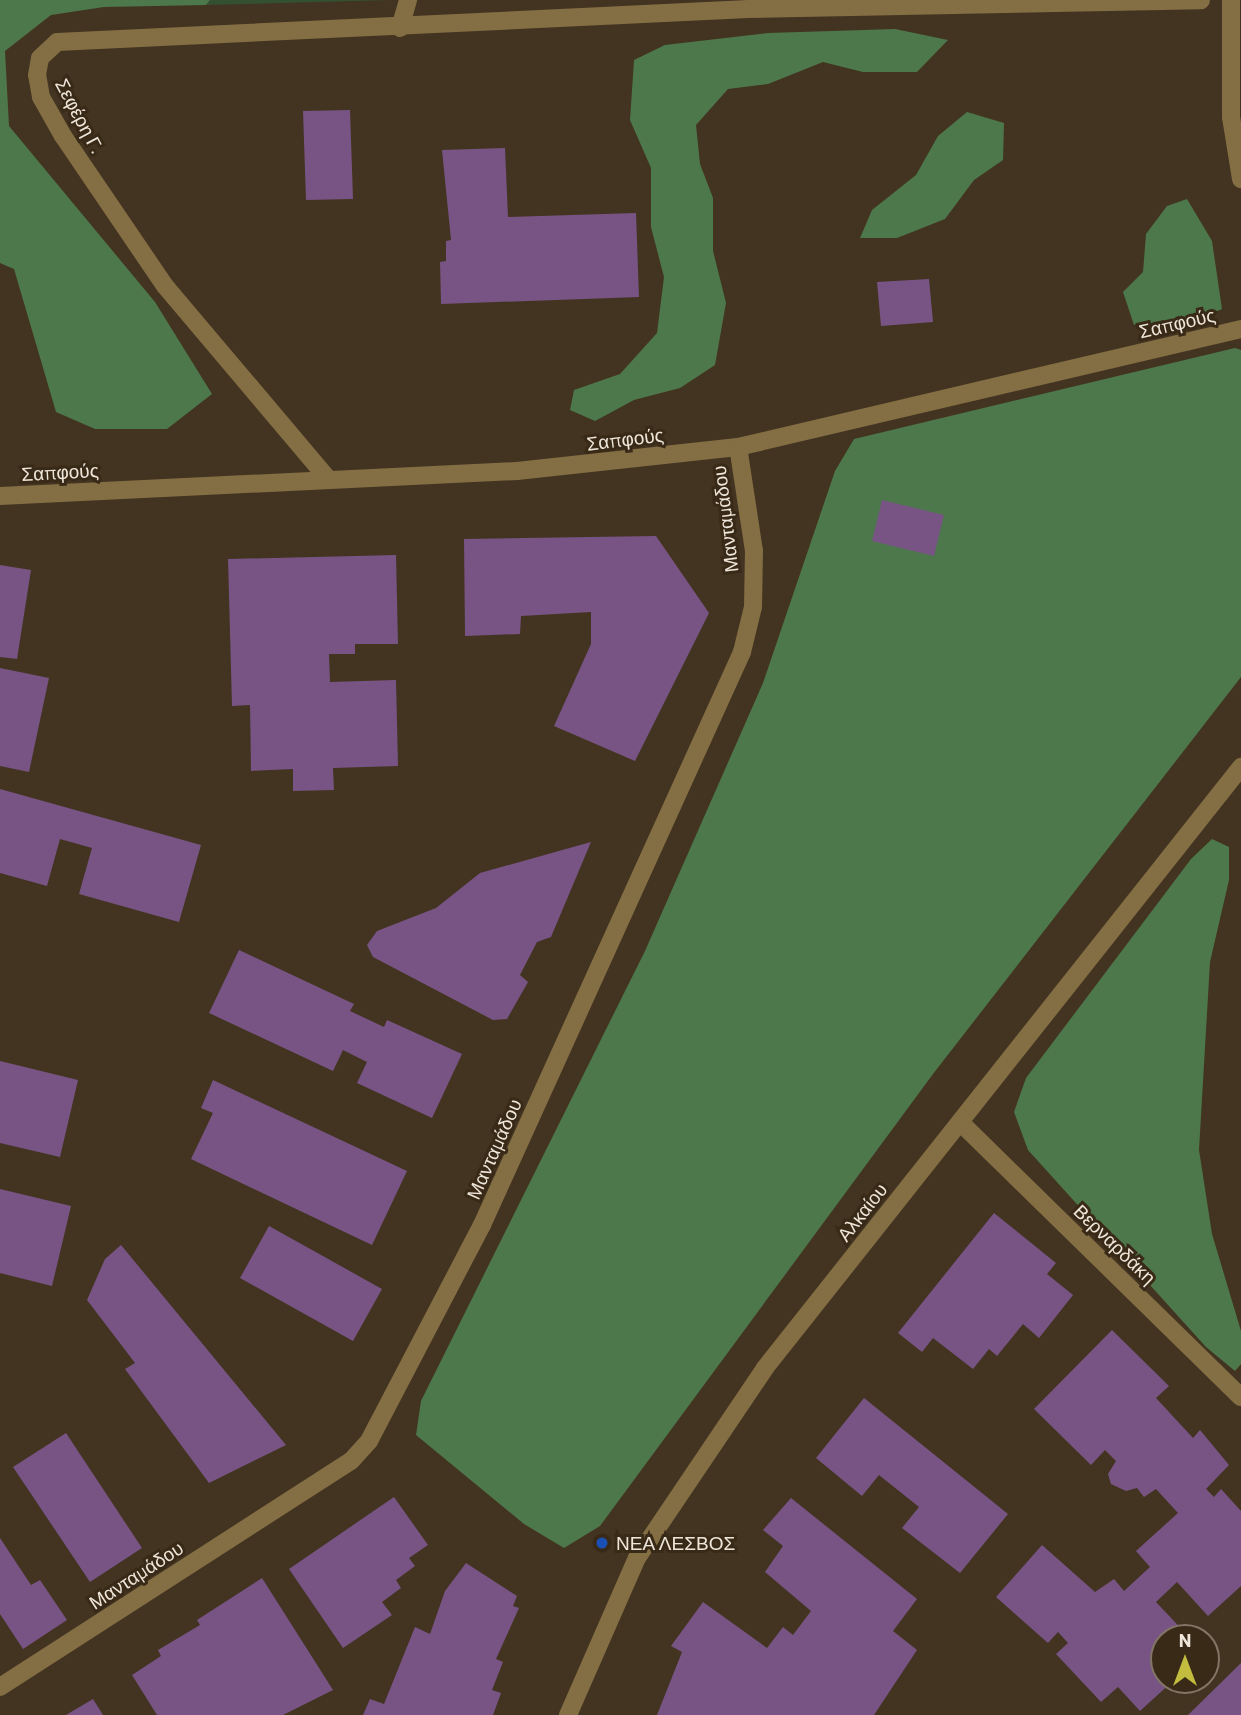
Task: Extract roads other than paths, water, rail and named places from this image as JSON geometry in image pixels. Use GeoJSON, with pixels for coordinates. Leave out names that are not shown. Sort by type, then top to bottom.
{"type":"FeatureCollection","features":[{"type":"Feature","properties":{"kind":"street"},"geometry":{"type":"LineString","coordinates":[[400,28],[408,0]]}},
{"type":"Feature","properties":{"kind":"street","name":"Σεφέρη Γ."},"geometry":{"type":"LineString","coordinates":[[329,480],[165,286],[63,135],[41,96],[37,75],[40,58],[57,42],[81,37],[400,28],[787,4],[1200,0]]}},
{"type":"Feature","properties":{"kind":"street"},"geometry":{"type":"LineString","coordinates":[[1231,0],[1231,117],[1241,179]]}},
{"type":"Feature","properties":{"kind":"street","name":"Σαπφούς"},"geometry":{"type":"LineString","coordinates":[[0,496],[573,467],[738,447],[1241,329]]}},
{"type":"Feature","properties":{"kind":"street","name":"Μανταμάδου"},"geometry":{"type":"LineString","coordinates":[[0,1687],[351,1461],[369,1441],[482,1226],[742,652],[753,607],[754,551],[738,447]]}},
{"type":"Feature","properties":{"kind":"street","name":"Αλκαίου"},"geometry":{"type":"LineString","coordinates":[[568,1715],[637,1558],[765,1368],[1241,767]]}},
{"type":"Feature","properties":{"kind":"street","name":"Βερναρδάκη"},"geometry":{"type":"LineString","coordinates":[[960,1122],[1241,1397]]}},
{"type":"Feature","properties":{"kind":"place","name":"ΝΕΑ ΛΕΣΒΟΣ"},"geometry":{"type":"Point","coordinates":[602,1543]}}]}
